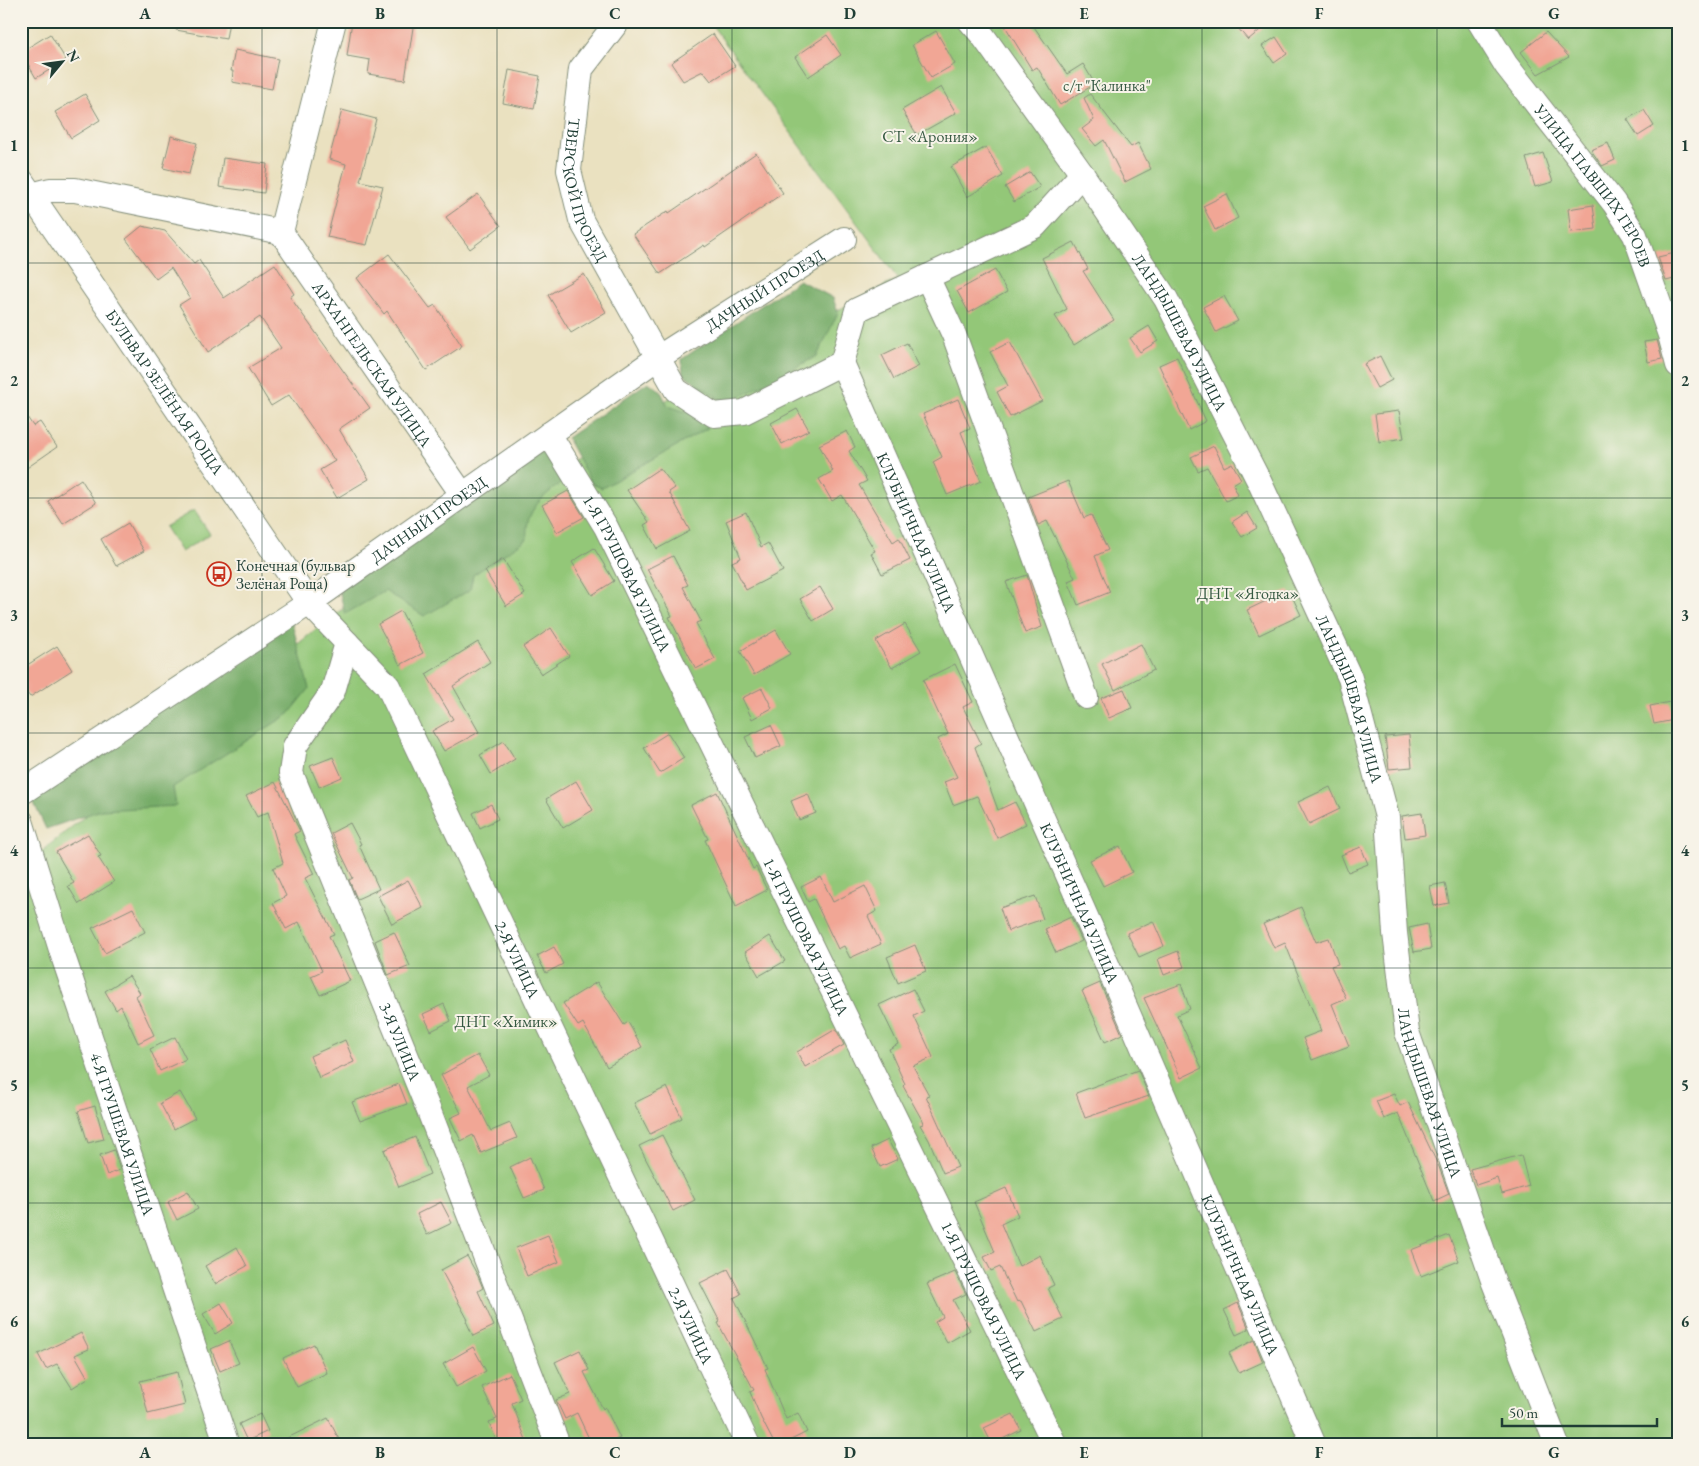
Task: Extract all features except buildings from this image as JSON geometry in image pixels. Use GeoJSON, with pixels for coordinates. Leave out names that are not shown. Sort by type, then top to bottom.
{"type":"FeatureCollection","features":[{"type":"Feature","properties":{"kind":"street"},"geometry":{"type":"LineString","coordinates":[[26,188],[75,190],[281,232],[334,21]]}},
{"type":"Feature","properties":{"kind":"street","name":"ТВЕРСКОЙ ПРОЕЗД"},"geometry":{"type":"LineString","coordinates":[[618,21],[581,69],[569,170],[581,220],[659,357]]}},
{"type":"Feature","properties":{"kind":"street","name":"ЛАНДЫШЕВАЯ УЛИЦА"},"geometry":{"type":"LineString","coordinates":[[970,21],[984,36],[1082,174],[1166,299],[1260,483],[1350,678],[1387,817],[1396,933],[1407,1032],[1494,1283],[1558,1445]]}},
{"type":"Feature","properties":{"kind":"street","name":"УЛИЦА ПАВШИХ ГЕРОЕВ"},"geometry":{"type":"LineString","coordinates":[[1479,21],[1506,65],[1614,202],[1635,236],[1661,306],[1678,365]]}},
{"type":"Feature","properties":{"kind":"street"},"geometry":{"type":"LineString","coordinates":[[659,357],[676,390],[714,415],[744,412],[842,363],[857,310],[1035,226],[1082,174]]}},
{"type":"Feature","properties":{"kind":"street","name":"БУЛЬВАР ЗЕЛЁНАЯ РОЩА"},"geometry":{"type":"LineString","coordinates":[[26,188],[309,603]]}},
{"type":"Feature","properties":{"kind":"street","name":"АРХАНГЕЛЬСКАЯ УЛИЦА"},"geometry":{"type":"LineString","coordinates":[[281,232],[462,494]]}},
{"type":"Feature","properties":{"kind":"street","name":"ДАЧНЫЙ ПРОЕЗД"},"geometry":{"type":"LineString","coordinates":[[21,793],[309,603],[659,357],[844,239]]}},
{"type":"Feature","properties":{"kind":"street"},"geometry":{"type":"LineString","coordinates":[[927,277],[954,335],[1086,697]]}},
{"type":"Feature","properties":{"kind":"street","name":"КЛУБНИЧНАЯ УЛИЦА"},"geometry":{"type":"LineString","coordinates":[[842,363],[1103,955],[1314,1445]]}},
{"type":"Feature","properties":{"kind":"street","name":"1-Я ГРУШОВАЯ УЛИЦА"},"geometry":{"type":"LineString","coordinates":[[549,434],[606,527],[1055,1445]]}},
{"type":"Feature","properties":{"kind":"street","name":"2-Я УЛИЦА"},"geometry":{"type":"LineString","coordinates":[[309,603],[388,686],[748,1445]]}},
{"type":"Feature","properties":{"kind":"street","name":"3-Я УЛИЦА"},"geometry":{"type":"LineString","coordinates":[[347,642],[333,691],[295,746],[291,774],[429,1111],[558,1445]]}},
{"type":"Feature","properties":{"kind":"street","name":"4-Я ГРУШЕВАЯ УЛИЦА"},"geometry":{"type":"LineString","coordinates":[[21,821],[62,953],[227,1445]]}},
{"type":"Feature","properties":{"kind":"green space"},"geometry":{"type":"Polygon","coordinates":[[[709,21],[1678,21],[1678,1445],[21,1445],[21,868],[335,614],[676,394],[898,279],[709,21]]]}},
{"type":"Feature","properties":{"kind":"green space"},"geometry":{"type":"Polygon","coordinates":[[[799,280],[833,298],[838,313],[817,356],[738,398],[724,402],[683,374],[682,359],[799,280]]]}},
{"type":"Feature","properties":{"kind":"green space"},"geometry":{"type":"Polygon","coordinates":[[[648,382],[660,390],[668,406],[702,417],[708,428],[602,488],[592,484],[567,438],[648,382]]]}},
{"type":"Feature","properties":{"kind":"green space"},"geometry":{"type":"Polygon","coordinates":[[[539,451],[549,456],[565,480],[543,498],[532,511],[527,529],[527,539],[473,575],[470,590],[424,616],[385,591],[345,614],[338,585],[539,451]]]}},
{"type":"Feature","properties":{"kind":"green space"},"geometry":{"type":"Polygon","coordinates":[[[194,510],[210,534],[181,552],[165,527],[194,510]]]}},
{"type":"Feature","properties":{"kind":"green space"},"geometry":{"type":"Polygon","coordinates":[[[280,619],[291,619],[309,689],[289,714],[173,787],[176,806],[101,810],[46,829],[33,801],[280,619]]]}},
{"type":"Feature","properties":{"kind":"place","name":"Конечная (бульвар Зелёная Роща)"},"geometry":{"type":"Point","coordinates":[219,574]}},
{"type":"Feature","properties":{"kind":"park label","name":"с/т \"Калинка\""},"geometry":{"type":"Point","coordinates":[1107,85]}},
{"type":"Feature","properties":{"kind":"park label","name":"СТ «Арония»"},"geometry":{"type":"Point","coordinates":[930,136]}},
{"type":"Feature","properties":{"kind":"park label","name":"ДНТ «Ягодка»"},"geometry":{"type":"Point","coordinates":[1248,593]}},
{"type":"Feature","properties":{"kind":"park label","name":"ДНТ «Химик»"},"geometry":{"type":"Point","coordinates":[506,1021]}}]}
